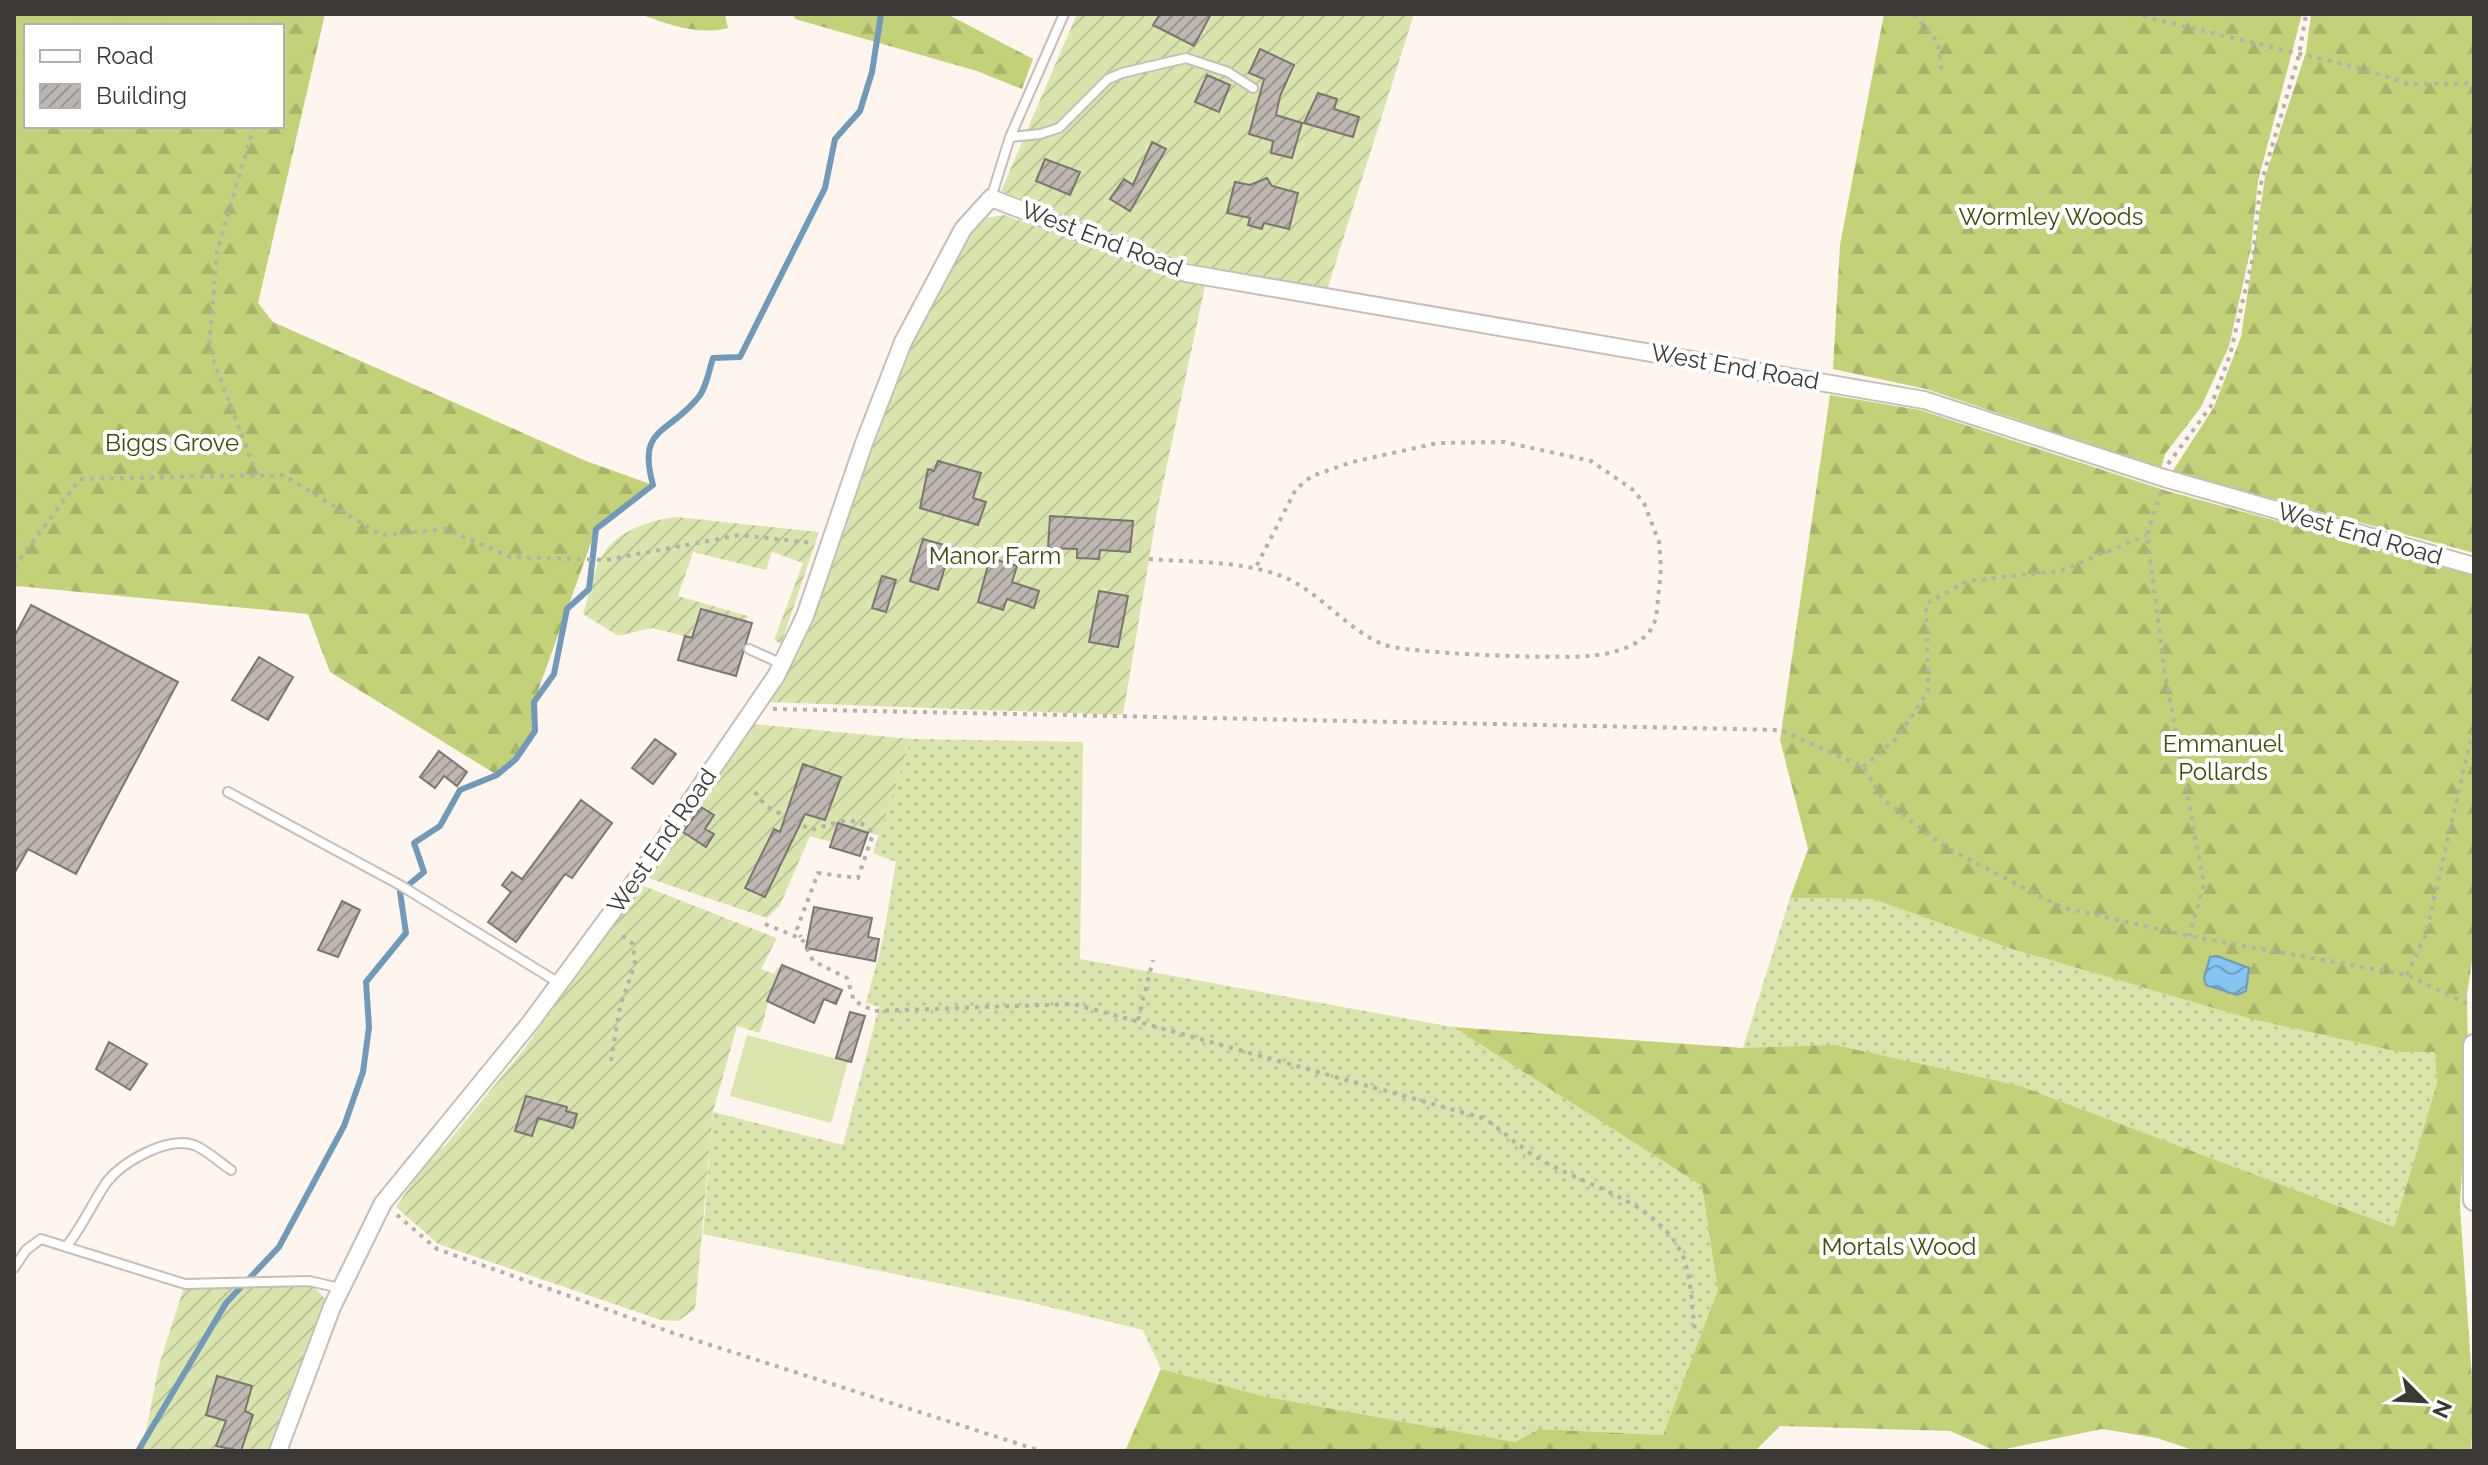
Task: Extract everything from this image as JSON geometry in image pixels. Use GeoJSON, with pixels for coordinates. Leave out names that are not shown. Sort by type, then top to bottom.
{"type":"FeatureCollection","features":[{"type":"Feature","properties":{"kind":"street","name":"West End Road"},"geometry":{"type":"LineString","coordinates":[[278,1451],[341,1289],[383,1203],[401,1176],[496,1067],[600,928],[755,708],[782,664],[831,545],[864,443],[903,342],[963,229],[991,198],[1186,273],[1924,400],[2164,478],[2474,566]]}},
{"type":"Feature","properties":{"kind":"street"},"geometry":{"type":"LineString","coordinates":[[2474,1045],[2474,1200]]}},
{"type":"Feature","properties":{"kind":"lane","name":"West End Road"},"geometry":{"type":"LineString","coordinates":[[991,198],[1010,137],[1064,14]]}},
{"type":"Feature","properties":{"kind":"lane"},"geometry":{"type":"LineString","coordinates":[[1010,137],[1059,128],[1094,92],[1122,73],[1186,58],[1228,72],[1253,88]]}},
{"type":"Feature","properties":{"kind":"lane"},"geometry":{"type":"LineString","coordinates":[[749,649],[782,664]]}},
{"type":"Feature","properties":{"kind":"lane"},"geometry":{"type":"LineString","coordinates":[[228,792],[400,885],[559,983]]}},
{"type":"Feature","properties":{"kind":"lane"},"geometry":{"type":"LineString","coordinates":[[66,1247],[106,1183],[122,1167],[160,1148],[195,1145],[231,1170]]}},
{"type":"Feature","properties":{"kind":"lane"},"geometry":{"type":"LineString","coordinates":[[14,1268],[26,1250],[41,1239],[185,1284],[309,1281],[341,1289]]}},
{"type":"Feature","properties":{"kind":"path"},"geometry":{"type":"LineString","coordinates":[[1914,14],[1938,43],[1942,74]]}},
{"type":"Feature","properties":{"kind":"path"},"geometry":{"type":"LineString","coordinates":[[2133,14],[2359,68],[2409,84],[2474,83]]}},
{"type":"Feature","properties":{"kind":"path"},"geometry":{"type":"LineString","coordinates":[[2189,936],[2204,884],[2165,674],[2147,535],[2170,457],[2211,406],[2230,355],[2253,257],[2260,187],[2299,55],[2306,14]]}},
{"type":"Feature","properties":{"kind":"path"},"geometry":{"type":"LineString","coordinates":[[253,128],[217,251],[209,349],[257,475]]}},
{"type":"Feature","properties":{"kind":"path"},"geometry":{"type":"LineString","coordinates":[[1149,559],[1255,569],[1296,583],[1363,635],[1386,646],[1415,650],[1586,657],[1620,651],[1649,633],[1660,600],[1659,542],[1644,503],[1632,489],[1591,461],[1484,440],[1427,445],[1342,465],[1312,476],[1296,489],[1255,569]]}},
{"type":"Feature","properties":{"kind":"path"},"geometry":{"type":"LineString","coordinates":[[14,567],[80,479],[283,475],[381,535],[446,529],[511,557],[594,559],[740,535],[831,545]]}},
{"type":"Feature","properties":{"kind":"path"},"geometry":{"type":"LineString","coordinates":[[1863,767],[1898,737],[1928,691],[1926,604],[1967,581],[2060,571],[2147,535]]}},
{"type":"Feature","properties":{"kind":"path"},"geometry":{"type":"LineString","coordinates":[[755,708],[1781,730],[1863,767],[1884,800],[1945,847],[2061,907],[2189,936],[2407,975],[2474,1007]]}},
{"type":"Feature","properties":{"kind":"path"},"geometry":{"type":"LineString","coordinates":[[2407,975],[2426,934],[2474,725]]}},
{"type":"Feature","properties":{"kind":"path"},"geometry":{"type":"LineString","coordinates":[[755,792],[766,806],[811,830],[836,820],[859,824],[873,834],[858,878],[818,873],[797,929],[813,961],[847,978],[854,1001],[874,1011],[1074,1004],[1483,1118],[1502,1128],[1527,1151],[1624,1199],[1663,1227],[1682,1253],[1695,1329]]}},
{"type":"Feature","properties":{"kind":"path"},"geometry":{"type":"LineString","coordinates":[[765,924],[802,939]]}},
{"type":"Feature","properties":{"kind":"path"},"geometry":{"type":"LineString","coordinates":[[600,928],[624,935],[635,949],[635,964],[620,1006],[611,1061]]}},
{"type":"Feature","properties":{"kind":"path"},"geometry":{"type":"LineString","coordinates":[[1138,1020],[1153,960]]}},
{"type":"Feature","properties":{"kind":"path"},"geometry":{"type":"LineString","coordinates":[[383,1203],[437,1249],[673,1333],[1041,1451]]}},
{"type":"Feature","properties":{"kind":"green space","name":"Biggs Grove"},"geometry":{"type":"Polygon","coordinates":[[[14,14],[325,14],[258,303],[273,322],[586,461],[653,485],[596,529],[534,702],[533,726],[527,743],[497,775],[330,672],[308,614],[17,586],[14,590],[14,14]]]}},
{"type":"Feature","properties":{"kind":"green space"},"geometry":{"type":"Polygon","coordinates":[[[640,14],[725,14],[728,28],[695,30],[640,14]]]}},
{"type":"Feature","properties":{"kind":"green space"},"geometry":{"type":"Polygon","coordinates":[[[793,14],[947,14],[1033,59],[1022,89],[977,71],[795,19],[793,14]]]}},
{"type":"Feature","properties":{"kind":"green space"},"geometry":{"type":"Polygon","coordinates":[[[1077,14],[1414,14],[1327,290],[1247,279],[1195,265],[1001,191],[1077,14]]]}},
{"type":"Feature","properties":{"kind":"green space","name":"Wormley Woods"},"geometry":{"type":"Polygon","coordinates":[[[1884,14],[2302,14],[2258,181],[2251,248],[2229,346],[2201,407],[2165,454],[2161,468],[1926,389],[1833,369],[1840,245],[1884,14]]]}},
{"type":"Feature","properties":{"kind":"green space"},"geometry":{"type":"Polygon","coordinates":[[[2311,14],[2474,14],[2474,553],[2172,472],[2214,407],[2241,337],[2265,177],[2306,52],[2311,14]]]}},
{"type":"Feature","properties":{"kind":"green space","name":"Manor Farm"},"geometry":{"type":"Polygon","coordinates":[[[1004,215],[1205,286],[1157,512],[1123,715],[768,702],[802,639],[873,438],[919,332],[971,229],[986,218],[1004,215]]]}},
{"type":"Feature","properties":{"kind":"green space"},"geometry":{"type":"Polygon","coordinates":[[[1830,395],[1920,410],[2167,491],[2474,575],[2474,947],[2467,995],[2468,1053],[2460,1207],[2474,1407],[2471,1451],[2196,1451],[2157,1438],[2102,1429],[1996,1451],[1950,1431],[1780,1426],[1755,1451],[1125,1451],[1161,1369],[1267,1397],[1515,1442],[1539,1429],[1663,1435],[1718,1290],[1702,1186],[1453,1027],[1743,1048],[1835,1045],[2020,1086],[2394,1227],[2437,1083],[2435,1052],[2399,1052],[2247,1018],[2012,949],[1873,899],[1790,898],[1808,849],[1780,740],[1830,395]]]}},
{"type":"Feature","properties":{"kind":"green space"},"geometry":{"type":"Polygon","coordinates":[[[676,517],[819,532],[781,644],[774,640],[803,563],[772,552],[766,570],[693,552],[678,596],[748,616],[746,621],[701,609],[696,624],[704,627],[700,640],[652,628],[618,636],[583,614],[597,567],[610,545],[636,528],[676,517]]]}},
{"type":"Feature","properties":{"kind":"green space"},"geometry":{"type":"Polygon","coordinates":[[[753,724],[911,739],[879,836],[839,823],[832,842],[810,836],[780,905],[767,918],[645,877],[753,724]]]}},
{"type":"Feature","properties":{"kind":"green space"},"geometry":{"type":"Polygon","coordinates":[[[911,739],[1083,742],[1080,959],[1453,1027],[1702,1186],[1719,1290],[1663,1435],[1539,1429],[1515,1442],[1267,1397],[1161,1369],[1143,1330],[1029,1302],[703,1234],[713,1112],[843,1145],[879,1007],[866,1003],[883,939],[896,862],[873,853],[911,739]]]}},
{"type":"Feature","properties":{"kind":"green space"},"geometry":{"type":"Polygon","coordinates":[[[641,885],[777,938],[761,969],[774,974],[778,967],[789,972],[788,975],[779,971],[775,979],[759,1033],[737,1026],[713,1112],[695,1309],[678,1321],[661,1320],[438,1244],[396,1207],[433,1153],[445,1146],[524,1049],[641,885]]]}},
{"type":"Feature","properties":{"kind":"green space"},"geometry":{"type":"Polygon","coordinates":[[[1790,898],[1873,899],[2012,949],[2247,1018],[2399,1052],[2435,1052],[2437,1083],[2394,1227],[2020,1086],[1743,1048],[1790,898]]]}},
{"type":"Feature","properties":{"kind":"green space"},"geometry":{"type":"Polygon","coordinates":[[[747,1035],[848,1062],[831,1123],[730,1096],[747,1035]]]}},
{"type":"Feature","properties":{"kind":"green space"},"geometry":{"type":"Polygon","coordinates":[[[309,1281],[332,1307],[278,1451],[142,1451],[159,1365],[185,1284],[309,1281]]]}},
{"type":"Feature","properties":{"kind":"water"},"geometry":{"type":"Polygon","coordinates":[[[2217,956],[2249,968],[2246,991],[2237,995],[2206,985],[2204,978],[2210,957],[2217,956]]]}},
{"type":"Feature","properties":{"kind":"building"},"geometry":{"type":"Polygon","coordinates":[[[1160,14],[1211,14],[1194,46],[1153,25],[1160,14]]]}},
{"type":"Feature","properties":{"kind":"building"},"geometry":{"type":"Polygon","coordinates":[[[1260,49],[1294,65],[1280,96],[1276,115],[1302,123],[1292,158],[1271,153],[1273,141],[1249,134],[1264,79],[1249,73],[1260,49]]]}},
{"type":"Feature","properties":{"kind":"building"},"geometry":{"type":"Polygon","coordinates":[[[1207,75],[1230,85],[1219,112],[1195,102],[1207,75]]]}},
{"type":"Feature","properties":{"kind":"building"},"geometry":{"type":"Polygon","coordinates":[[[1318,93],[1337,99],[1334,109],[1359,117],[1353,137],[1304,123],[1318,93]]]}},
{"type":"Feature","properties":{"kind":"building"},"geometry":{"type":"Polygon","coordinates":[[[1152,142],[1166,149],[1130,211],[1110,199],[1124,179],[1133,185],[1152,142]]]}},
{"type":"Feature","properties":{"kind":"building"},"geometry":{"type":"Polygon","coordinates":[[[1045,159],[1080,172],[1070,195],[1036,181],[1045,159]]]}},
{"type":"Feature","properties":{"kind":"building"},"geometry":{"type":"Polygon","coordinates":[[[1267,178],[1272,186],[1298,193],[1289,229],[1264,223],[1262,229],[1248,225],[1250,218],[1227,213],[1235,182],[1250,185],[1267,178]]]}},
{"type":"Feature","properties":{"kind":"building"},"geometry":{"type":"Polygon","coordinates":[[[938,461],[981,473],[973,498],[986,502],[978,525],[920,508],[928,469],[934,471],[938,461]]]}},
{"type":"Feature","properties":{"kind":"building"},"geometry":{"type":"Polygon","coordinates":[[[1050,516],[1133,521],[1130,552],[1100,550],[1099,559],[1077,558],[1077,549],[1048,548],[1050,516]]]}},
{"type":"Feature","properties":{"kind":"building"},"geometry":{"type":"Polygon","coordinates":[[[923,539],[951,547],[938,590],[910,581],[923,539]]]}},
{"type":"Feature","properties":{"kind":"building"},"geometry":{"type":"Polygon","coordinates":[[[990,558],[1017,566],[1012,582],[1039,591],[1034,608],[1007,599],[1003,610],[978,602],[990,558]]]}},
{"type":"Feature","properties":{"kind":"building"},"geometry":{"type":"Polygon","coordinates":[[[882,576],[896,580],[886,612],[872,608],[882,576]]]}},
{"type":"Feature","properties":{"kind":"building"},"geometry":{"type":"Polygon","coordinates":[[[1099,591],[1128,596],[1118,647],[1089,642],[1099,591]]]}},
{"type":"Feature","properties":{"kind":"building"},"geometry":{"type":"Polygon","coordinates":[[[31,605],[178,682],[76,874],[28,849],[14,874],[14,637],[31,605]]]}},
{"type":"Feature","properties":{"kind":"building"},"geometry":{"type":"Polygon","coordinates":[[[701,609],[752,623],[736,676],[678,660],[685,636],[692,638],[701,609]]]}},
{"type":"Feature","properties":{"kind":"building"},"geometry":{"type":"Polygon","coordinates":[[[259,657],[293,677],[268,720],[232,700],[259,657]]]}},
{"type":"Feature","properties":{"kind":"building"},"geometry":{"type":"Polygon","coordinates":[[[655,739],[676,754],[653,784],[632,768],[655,739]]]}},
{"type":"Feature","properties":{"kind":"building"},"geometry":{"type":"Polygon","coordinates":[[[439,751],[467,772],[457,786],[444,776],[435,788],[420,777],[439,751]]]}},
{"type":"Feature","properties":{"kind":"building"},"geometry":{"type":"Polygon","coordinates":[[[803,764],[841,777],[825,820],[805,814],[765,897],[745,888],[774,829],[780,832],[803,764]]]}},
{"type":"Feature","properties":{"kind":"building"},"geometry":{"type":"Polygon","coordinates":[[[581,800],[612,823],[572,878],[565,874],[516,942],[488,922],[511,892],[502,885],[512,872],[522,879],[581,800]]]}},
{"type":"Feature","properties":{"kind":"building"},"geometry":{"type":"Polygon","coordinates":[[[701,807],[714,815],[705,829],[714,834],[706,847],[683,832],[701,807]]]}},
{"type":"Feature","properties":{"kind":"building"},"geometry":{"type":"Polygon","coordinates":[[[838,823],[868,833],[860,856],[830,847],[838,823]]]}},
{"type":"Feature","properties":{"kind":"building"},"geometry":{"type":"Polygon","coordinates":[[[342,901],[360,910],[338,957],[318,950],[342,901]]]}},
{"type":"Feature","properties":{"kind":"building"},"geometry":{"type":"Polygon","coordinates":[[[814,907],[872,918],[868,937],[879,939],[875,961],[806,948],[814,907]]]}},
{"type":"Feature","properties":{"kind":"building"},"geometry":{"type":"Polygon","coordinates":[[[782,965],[842,990],[836,1004],[824,999],[814,1023],[767,1001],[782,965]]]}},
{"type":"Feature","properties":{"kind":"building"},"geometry":{"type":"Polygon","coordinates":[[[850,1012],[865,1016],[851,1062],[836,1058],[850,1012]]]}},
{"type":"Feature","properties":{"kind":"building"},"geometry":{"type":"Polygon","coordinates":[[[109,1042],[147,1064],[130,1090],[96,1069],[109,1042]]]}},
{"type":"Feature","properties":{"kind":"building"},"geometry":{"type":"Polygon","coordinates":[[[526,1096],[567,1107],[566,1111],[577,1114],[573,1128],[538,1118],[532,1136],[515,1131],[526,1096]]]}},
{"type":"Feature","properties":{"kind":"building"},"geometry":{"type":"Polygon","coordinates":[[[217,1376],[252,1386],[245,1411],[253,1415],[241,1451],[216,1446],[226,1421],[206,1415],[217,1376]]]}},
{"type":"Feature","properties":{"kind":"waterway"},"geometry":{"type":"LineString","coordinates":[[245,1283],[279,1247],[344,1126],[363,1072],[369,1027],[366,982],[406,933],[400,892],[424,872],[414,843],[440,826],[460,790],[497,775],[516,759],[535,731],[534,702],[554,674],[567,609],[589,589],[596,529],[653,485],[649,466],[652,442],[700,395],[713,358],[740,357],[825,188],[835,139],[860,111],[872,72],[881,14]]}},
{"type":"Feature","properties":{"kind":"waterway"},"geometry":{"type":"LineString","coordinates":[[138,1451],[226,1303],[241,1287]]}},
{"type":"Feature","properties":{"kind":"park label","name":"Emmanuel Pollards"},"geometry":{"type":"Point","coordinates":[2223,758]}},
{"type":"Feature","properties":{"kind":"park label","name":"Mortals Wood"},"geometry":{"type":"Point","coordinates":[1899,1247]}}]}
